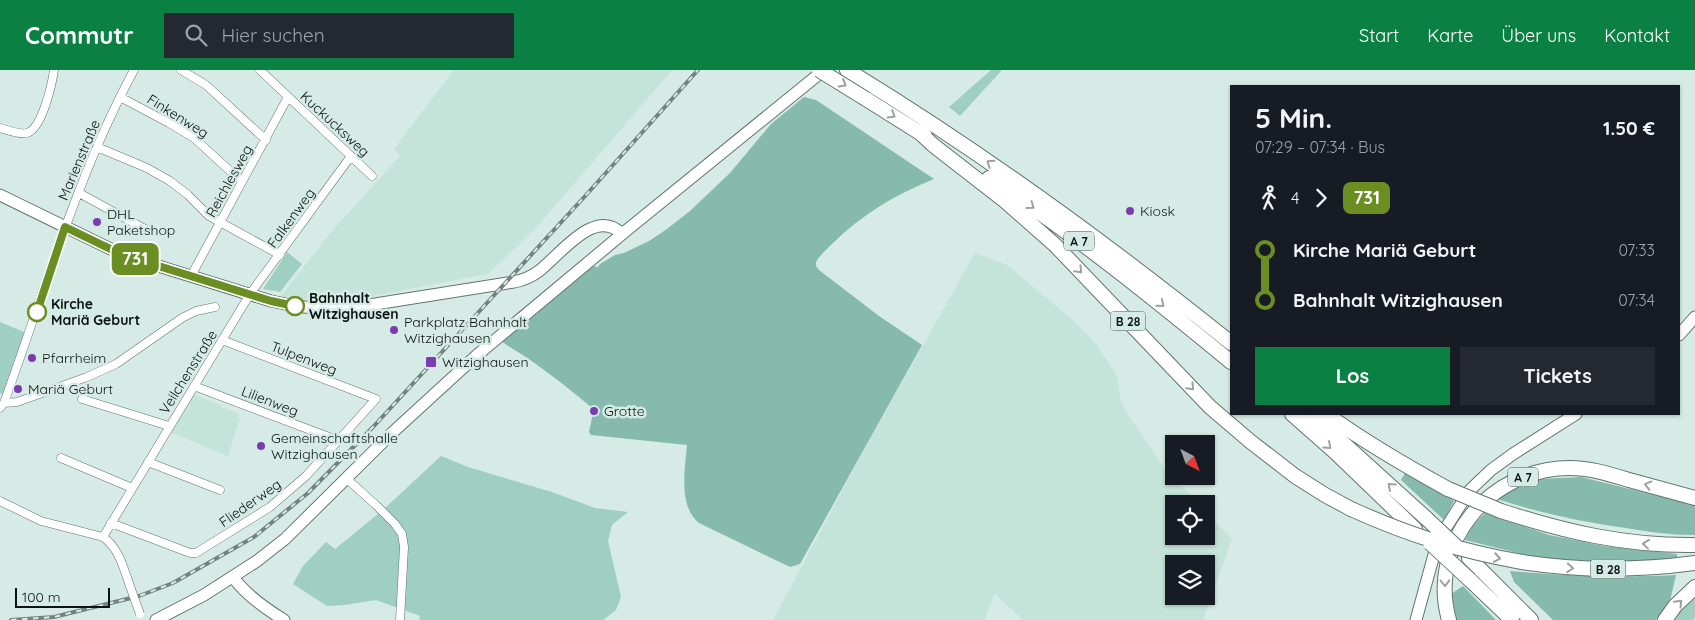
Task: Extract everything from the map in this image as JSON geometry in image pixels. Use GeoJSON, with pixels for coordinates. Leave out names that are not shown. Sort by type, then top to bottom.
{"type":"FeatureCollection","features":[{"type":"Feature","properties":{"kind":"highway","name":"A 7"},"geometry":{"type":"LineString","coordinates":[[819,70],[918,131],[1013,194],[1083,244],[1152,297],[1230,361]]}},
{"type":"Feature","properties":{"kind":"highway","name":"A 7"},"geometry":{"type":"LineString","coordinates":[[847,70],[1021,184],[1143,273],[1230,342]]}},
{"type":"Feature","properties":{"kind":"highway","name":"B 28"},"geometry":{"type":"LineString","coordinates":[[918,131],[933,145],[1005,201],[1055,245],[1210,407],[1295,476],[1325,495],[1388,525],[1444,545],[1522,562],[1584,569],[1617,569],[1695,563]]}},
{"type":"Feature","properties":{"kind":"highway"},"geometry":{"type":"LineString","coordinates":[[1293,415],[1335,452],[1512,620]]}},
{"type":"Feature","properties":{"kind":"highway"},"geometry":{"type":"LineString","coordinates":[[1312,415],[1469,558],[1531,620]]}},
{"type":"Feature","properties":{"kind":"highway","name":"B 28"},"geometry":{"type":"LineString","coordinates":[[1327,415],[1412,470],[1448,489],[1501,512],[1592,537],[1658,545],[1695,545]]}},
{"type":"Feature","properties":{"kind":"highway","name":"A 7"},"geometry":{"type":"LineString","coordinates":[[1449,620],[1444,576],[1456,540],[1464,524],[1476,510],[1496,491],[1518,479],[1545,470],[1570,468],[1595,470],[1695,498]]}},
{"type":"Feature","properties":{"kind":"highway"},"geometry":{"type":"LineString","coordinates":[[1665,620],[1675,606],[1695,587]]}},
{"type":"Feature","properties":{"kind":"street"},"geometry":{"type":"LineString","coordinates":[[0,128],[27,133],[33,129],[50,93],[54,70]]}},
{"type":"Feature","properties":{"kind":"street","name":"Marienstraße"},"geometry":{"type":"LineString","coordinates":[[2,405],[33,325],[78,193],[120,97],[134,70]]}},
{"type":"Feature","properties":{"kind":"street"},"geometry":{"type":"LineString","coordinates":[[181,70],[206,86],[266,140]]}},
{"type":"Feature","properties":{"kind":"street","name":"Kuckucksweg"},"geometry":{"type":"LineString","coordinates":[[260,70],[372,176]]}},
{"type":"Feature","properties":{"kind":"street"},"geometry":{"type":"LineString","coordinates":[[156,620],[190,604],[233,577],[285,539],[393,432],[476,356],[622,234],[824,70]]}},
{"type":"Feature","properties":{"kind":"street","name":"Finkenweg"},"geometry":{"type":"LineString","coordinates":[[120,97],[194,138],[242,182]]}},
{"type":"Feature","properties":{"kind":"street","name":"Reichlesweg"},"geometry":{"type":"LineString","coordinates":[[191,276],[288,97]]}},
{"type":"Feature","properties":{"kind":"street"},"geometry":{"type":"LineString","coordinates":[[98,148],[147,168],[170,181],[188,195],[209,216],[280,255]]}},
{"type":"Feature","properties":{"kind":"street","name":"Falkenweg"},"geometry":{"type":"LineString","coordinates":[[250,294],[351,156]]}},
{"type":"Feature","properties":{"kind":"street"},"geometry":{"type":"LineString","coordinates":[[78,193],[145,229]]}},
{"type":"Feature","properties":{"kind":"street"},"geometry":{"type":"LineString","coordinates":[[0,195],[123,255],[250,294],[296,306],[328,309],[350,308],[514,282],[528,278],[578,236],[592,227],[609,226],[616,228],[622,234]]}},
{"type":"Feature","properties":{"kind":"street","name":"Veilchenstraße"},"geometry":{"type":"LineString","coordinates":[[103,537],[250,294]]}},
{"type":"Feature","properties":{"kind":"street"},"geometry":{"type":"LineString","coordinates":[[2,405],[17,402],[87,377],[116,364],[182,318],[215,307]]}},
{"type":"Feature","properties":{"kind":"street"},"geometry":{"type":"LineString","coordinates":[[1680,334],[1695,317]]}},
{"type":"Feature","properties":{"kind":"street","name":"Tulpenweg"},"geometry":{"type":"LineString","coordinates":[[222,340],[376,400]]}},
{"type":"Feature","properties":{"kind":"street","name":"Lilienweg"},"geometry":{"type":"LineString","coordinates":[[194,386],[337,440]]}},
{"type":"Feature","properties":{"kind":"street"},"geometry":{"type":"LineString","coordinates":[[82,399],[169,426]]}},
{"type":"Feature","properties":{"kind":"street","name":"Fliederweg"},"geometry":{"type":"LineString","coordinates":[[111,523],[190,553],[196,553],[270,507],[306,476],[337,440],[376,400]]}},
{"type":"Feature","properties":{"kind":"street"},"geometry":{"type":"LineString","coordinates":[[1416,620],[1438,540],[1470,490],[1491,470],[1513,454],[1574,415]]}},
{"type":"Feature","properties":{"kind":"street"},"geometry":{"type":"LineString","coordinates":[[61,458],[132,488]]}},
{"type":"Feature","properties":{"kind":"street"},"geometry":{"type":"LineString","coordinates":[[148,462],[220,490]]}},
{"type":"Feature","properties":{"kind":"street"},"geometry":{"type":"LineString","coordinates":[[347,479],[383,512],[402,534],[404,547],[400,620]]}},
{"type":"Feature","properties":{"kind":"street"},"geometry":{"type":"LineString","coordinates":[[0,501],[41,521],[103,537],[108,541],[118,555],[141,617]]}},
{"type":"Feature","properties":{"kind":"street"},"geometry":{"type":"LineString","coordinates":[[233,577],[239,586],[284,620]]}},
{"type":"Feature","properties":{"kind":"shaded area"},"geometry":{"type":"Polygon","coordinates":[[[454,70],[672,70],[536,228],[488,274],[362,298],[325,300],[280,297],[332,231],[400,156],[394,149],[454,70]]]}},
{"type":"Feature","properties":{"kind":"shaded area"},"geometry":{"type":"Polygon","coordinates":[[[991,70],[1002,70],[960,116],[949,107],[991,70]]]}},
{"type":"Feature","properties":{"kind":"shaded area"},"geometry":{"type":"Polygon","coordinates":[[[287,252],[302,264],[280,292],[263,289],[287,252]]]}},
{"type":"Feature","properties":{"kind":"shaded area"},"geometry":{"type":"Polygon","coordinates":[[[975,253],[1007,265],[1076,323],[1097,345],[1117,376],[1121,400],[1125,410],[1165,469],[1165,485],[1181,485],[1190,495],[1165,495],[1165,545],[1215,545],[1215,521],[1232,539],[1215,586],[1215,555],[1165,555],[1165,605],[1208,605],[1203,620],[1023,620],[995,594],[984,620],[773,620],[864,450],[975,253]]]}},
{"type":"Feature","properties":{"kind":"shaded area"},"geometry":{"type":"Polygon","coordinates":[[[0,322],[29,334],[6,396],[0,393],[0,322]]]}},
{"type":"Feature","properties":{"kind":"shaded area"},"geometry":{"type":"Polygon","coordinates":[[[192,394],[222,405],[221,407],[239,414],[238,417],[240,418],[228,456],[170,432],[192,394]]]}},
{"type":"Feature","properties":{"kind":"shaded area"},"geometry":{"type":"Polygon","coordinates":[[[441,456],[468,467],[552,492],[595,508],[628,512],[612,525],[608,541],[621,597],[616,610],[603,620],[419,620],[420,616],[376,600],[327,606],[293,584],[303,566],[326,542],[335,549],[384,509],[441,456]]]}},
{"type":"Feature","properties":{"kind":"shaded area"},"geometry":{"type":"Polygon","coordinates":[[[1695,597],[1695,617],[1693,620],[1675,620],[1687,602],[1695,597]]]}},
{"type":"Feature","properties":{"kind":"green space"},"geometry":{"type":"Polygon","coordinates":[[[804,97],[816,100],[934,179],[906,191],[867,215],[843,233],[816,262],[819,270],[879,316],[922,345],[800,564],[790,567],[699,523],[692,516],[685,497],[684,487],[687,445],[591,435],[589,432],[593,413],[591,407],[570,389],[498,338],[586,265],[598,267],[615,255],[624,253],[649,241],[690,211],[730,173],[771,124],[804,97]]]}},
{"type":"Feature","properties":{"kind":"green space"},"geometry":{"type":"Polygon","coordinates":[[[1405,473],[1454,501],[1444,520],[1401,480],[1405,473]]]}},
{"type":"Feature","properties":{"kind":"green space"},"geometry":{"type":"Polygon","coordinates":[[[1581,477],[1695,505],[1695,535],[1660,533],[1593,523],[1545,513],[1497,499],[1539,479],[1581,477]]]}},
{"type":"Feature","properties":{"kind":"green space"},"geometry":{"type":"Polygon","coordinates":[[[1485,513],[1549,535],[1604,546],[1677,554],[1677,560],[1609,562],[1538,558],[1465,540],[1473,525],[1485,513]]]}},
{"type":"Feature","properties":{"kind":"green space"},"geometry":{"type":"Polygon","coordinates":[[[1510,571],[1593,576],[1676,575],[1670,601],[1656,620],[1553,620],[1514,582],[1510,571]]]}},
{"type":"Feature","properties":{"kind":"green space"},"geometry":{"type":"Polygon","coordinates":[[[1463,586],[1496,620],[1457,620],[1451,594],[1463,586]]]}},
{"type":"Feature","properties":{"kind":"railway"},"geometry":{"type":"LineString","coordinates":[[11,620],[54,617],[139,596],[173,583],[254,537],[308,493],[374,426],[698,70]]}},
{"type":"Feature","properties":{"kind":"bus line","name":"731"},"geometry":{"type":"LineString","coordinates":[[37,312],[65,227],[130,258],[271,301],[295,306]]}},
{"type":"Feature","properties":{"kind":"place","name":"Kiosk"},"geometry":{"type":"Point","coordinates":[1130,211]}},
{"type":"Feature","properties":{"kind":"place","name":"DHL Paketshop"},"geometry":{"type":"Point","coordinates":[97,222]}},
{"type":"Feature","properties":{"kind":"place","name":"Bahnhalt Witzighausen"},"geometry":{"type":"Point","coordinates":[295,306]}},
{"type":"Feature","properties":{"kind":"place","name":"Kirche Mariä Geburt"},"geometry":{"type":"Point","coordinates":[37,312]}},
{"type":"Feature","properties":{"kind":"place","name":"Parkplatz Bahnhalt Witzighausen"},"geometry":{"type":"Point","coordinates":[394,330]}},
{"type":"Feature","properties":{"kind":"place","name":"Pfarrheim"},"geometry":{"type":"Point","coordinates":[32,358]}},
{"type":"Feature","properties":{"kind":"place","name":"Witzighausen"},"geometry":{"type":"Point","coordinates":[431,362]}},
{"type":"Feature","properties":{"kind":"place","name":"Mariä Geburt"},"geometry":{"type":"Point","coordinates":[18,389]}},
{"type":"Feature","properties":{"kind":"place","name":"Grotte"},"geometry":{"type":"Point","coordinates":[594,411]}},
{"type":"Feature","properties":{"kind":"place","name":"Gemeinschaftshalle Witzighausen"},"geometry":{"type":"Point","coordinates":[261,446]}}]}
